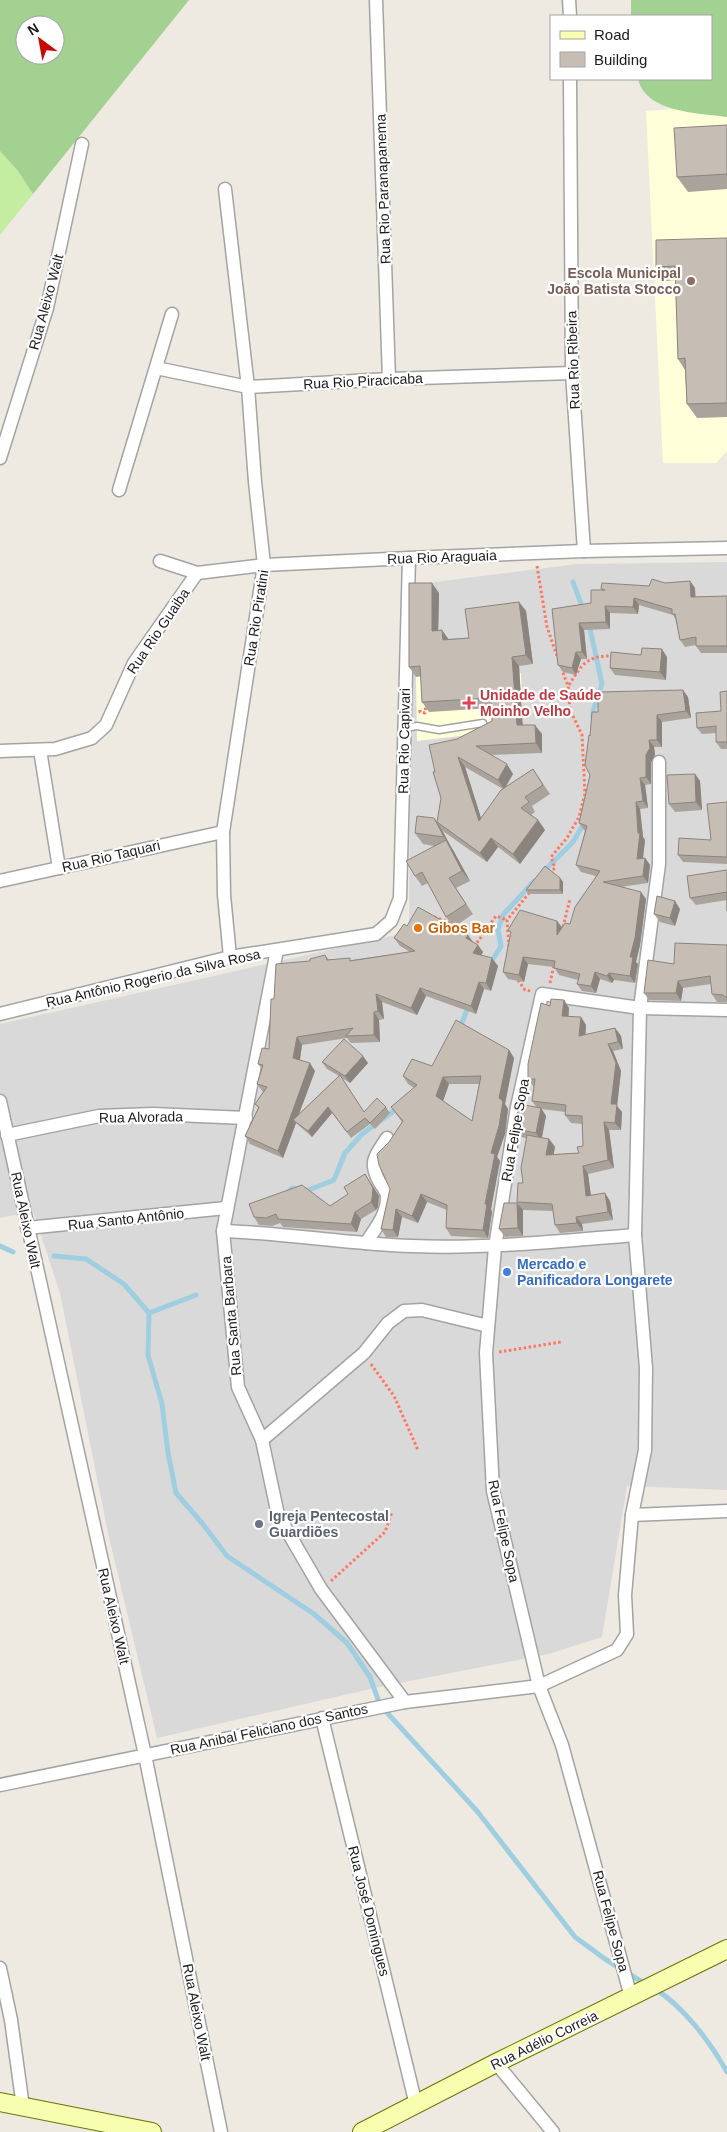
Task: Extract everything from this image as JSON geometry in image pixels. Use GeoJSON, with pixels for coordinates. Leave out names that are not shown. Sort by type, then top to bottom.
{"type":"FeatureCollection","features":[{"type":"Feature","properties":{"kind":"main road","name":"Rua Adélio Correia"},"geometry":{"type":"LineString","coordinates":[[362,2132],[496,2063],[727,1949]]}},
{"type":"Feature","properties":{"kind":"main road"},"geometry":{"type":"LineString","coordinates":[[0,2102],[152,2132]]}},
{"type":"Feature","properties":{"kind":"street","name":"Rua Rio Paranapanema"},"geometry":{"type":"LineString","coordinates":[[376,0],[389,379]]}},
{"type":"Feature","properties":{"kind":"street"},"geometry":{"type":"LineString","coordinates":[[569,0],[570,15]]}},
{"type":"Feature","properties":{"kind":"street","name":"Rua Rio Ribeira"},"geometry":{"type":"LineString","coordinates":[[570,80],[572,373],[584,551]]}},
{"type":"Feature","properties":{"kind":"street","name":"Rua Aleixo Walt"},"geometry":{"type":"LineString","coordinates":[[0,458],[48,308],[82,144]]}},
{"type":"Feature","properties":{"kind":"street","name":"Rua Rio Piratini"},"geometry":{"type":"LineString","coordinates":[[225,189],[248,387],[255,482],[264,565],[223,832],[224,895],[230,957]]}},
{"type":"Feature","properties":{"kind":"street"},"geometry":{"type":"LineString","coordinates":[[119,490],[172,314]]}},
{"type":"Feature","properties":{"kind":"street","name":"Rua Rio Piracicaba"},"geometry":{"type":"LineString","coordinates":[[156,368],[248,387],[389,379],[572,373]]}},
{"type":"Feature","properties":{"kind":"street","name":"Rua Rio Araguaia"},"geometry":{"type":"LineString","coordinates":[[160,560],[197,573],[264,565],[409,558],[727,548]]}},
{"type":"Feature","properties":{"kind":"street","name":"Rua Rio Capivari"},"geometry":{"type":"LineString","coordinates":[[390,921],[400,898],[409,558]]}},
{"type":"Feature","properties":{"kind":"street","name":"Rua Rio Guaiba"},"geometry":{"type":"LineString","coordinates":[[0,751],[40,750],[80,743],[92,738],[106,725],[134,663],[197,573]]}},
{"type":"Feature","properties":{"kind":"street"},"geometry":{"type":"LineString","coordinates":[[40,750],[59,868]]}},
{"type":"Feature","properties":{"kind":"street","name":"Rua Anibal Feliciano dos Santos"},"geometry":{"type":"LineString","coordinates":[[0,1785],[404,1702],[540,1686],[617,1650],[627,1634],[625,1595],[632,1515],[645,1450],[646,1368],[635,1235],[640,1008],[660,864],[659,762]]}},
{"type":"Feature","properties":{"kind":"street","name":"Rua Rio Taquari"},"geometry":{"type":"LineString","coordinates":[[0,881],[223,832]]}},
{"type":"Feature","properties":{"kind":"street","name":"Rua Antônio Rogerio da Silva Rosa"},"geometry":{"type":"LineString","coordinates":[[0,1014],[230,957],[376,934],[390,921]]}},
{"type":"Feature","properties":{"kind":"street","name":"Rua Santa Barbara"},"geometry":{"type":"LineString","coordinates":[[277,950],[223,1231],[238,1387],[262,1440],[278,1515],[321,1589],[404,1702]]}},
{"type":"Feature","properties":{"kind":"street"},"geometry":{"type":"LineString","coordinates":[[545,995],[640,1008],[727,1010]]}},
{"type":"Feature","properties":{"kind":"street","name":"Rua Felipe Sopa"},"geometry":{"type":"LineString","coordinates":[[545,995],[517,1107],[495,1247],[486,1353],[493,1490],[540,1686],[562,1744],[631,1997]]}},
{"type":"Feature","properties":{"kind":"street","name":"Rua Aleixo Walt"},"geometry":{"type":"LineString","coordinates":[[0,1101],[145,1755],[221,2132]]}},
{"type":"Feature","properties":{"kind":"street","name":"Rua Alvorada"},"geometry":{"type":"LineString","coordinates":[[7,1135],[99,1116],[153,1114],[246,1118]]}},
{"type":"Feature","properties":{"kind":"street"},"geometry":{"type":"LineString","coordinates":[[366,1242],[387,1204],[387,1194],[376,1175],[373,1165],[375,1156],[387,1138]]}},
{"type":"Feature","properties":{"kind":"street","name":"Rua Santo Antônio"},"geometry":{"type":"LineString","coordinates":[[27,1228],[226,1208]]}},
{"type":"Feature","properties":{"kind":"street"},"geometry":{"type":"LineString","coordinates":[[223,1231],[258,1232],[411,1246],[495,1247],[635,1235]]}},
{"type":"Feature","properties":{"kind":"street"},"geometry":{"type":"LineString","coordinates":[[262,1440],[364,1353],[388,1323],[404,1311],[422,1310],[488,1326]]}},
{"type":"Feature","properties":{"kind":"street"},"geometry":{"type":"LineString","coordinates":[[632,1515],[727,1511]]}},
{"type":"Feature","properties":{"kind":"street","name":"Rua José Domingues"},"geometry":{"type":"LineString","coordinates":[[322,1718],[416,2105]]}},
{"type":"Feature","properties":{"kind":"street"},"geometry":{"type":"LineString","coordinates":[[0,1968],[11,2020],[22,2107]]}},
{"type":"Feature","properties":{"kind":"street"},"geometry":{"type":"LineString","coordinates":[[496,2063],[553,2132]]}},
{"type":"Feature","properties":{"kind":"lane"},"geometry":{"type":"LineString","coordinates":[[404,728],[417,726],[439,730],[482,723]]}},
{"type":"Feature","properties":{"kind":"path"},"geometry":{"type":"LineString","coordinates":[[535,553],[547,627],[568,686],[570,710],[582,735],[585,794],[575,824],[567,838],[551,857],[555,868],[543,879]]}},
{"type":"Feature","properties":{"kind":"path"},"geometry":{"type":"LineString","coordinates":[[568,686],[580,667],[597,656],[617,656]]}},
{"type":"Feature","properties":{"kind":"path"},"geometry":{"type":"LineString","coordinates":[[505,919],[531,891]]}},
{"type":"Feature","properties":{"kind":"path"},"geometry":{"type":"LineString","coordinates":[[561,934],[570,899]]}},
{"type":"Feature","properties":{"kind":"path"},"geometry":{"type":"LineString","coordinates":[[430,915],[452,923]]}},
{"type":"Feature","properties":{"kind":"path"},"geometry":{"type":"LineString","coordinates":[[473,948],[496,916],[505,919]]}},
{"type":"Feature","properties":{"kind":"path"},"geometry":{"type":"LineString","coordinates":[[505,919],[509,949]]}},
{"type":"Feature","properties":{"kind":"path"},"geometry":{"type":"LineString","coordinates":[[545,995],[555,959]]}},
{"type":"Feature","properties":{"kind":"path"},"geometry":{"type":"LineString","coordinates":[[515,978],[520,980],[525,990]]}},
{"type":"Feature","properties":{"kind":"path"},"geometry":{"type":"LineString","coordinates":[[486,1353],[561,1342]]}},
{"type":"Feature","properties":{"kind":"path"},"geometry":{"type":"LineString","coordinates":[[364,1353],[394,1396],[418,1450]]}},
{"type":"Feature","properties":{"kind":"path"},"geometry":{"type":"LineString","coordinates":[[321,1589],[384,1532],[392,1512]]}},
{"type":"Feature","properties":{"kind":"shaded area","name":"Escola Municipal João Batista Stocco"},"geometry":{"type":"Polygon","coordinates":[[[727,105],[727,451],[716,463],[663,463],[646,111],[727,105]]]}},
{"type":"Feature","properties":{"kind":"shaded area"},"geometry":{"type":"Polygon","coordinates":[[[727,562],[727,1490],[627,1486],[602,1637],[549,1654],[379,1687],[157,1738],[108,1533],[60,1293],[33,1211],[0,1218],[0,1024],[409,932],[411,585],[577,564],[727,562]]]}},
{"type":"Feature","properties":{"kind":"shaded area","name":"Unidade de Saúde Moinho Velho"},"geometry":{"type":"Polygon","coordinates":[[[521,673],[523,732],[494,732],[417,741],[416,677],[521,673]]]}},
{"type":"Feature","properties":{"kind":"green space"},"geometry":{"type":"Polygon","coordinates":[[[0,0],[189,0],[33,194],[18,171],[0,151],[0,0]]]}},
{"type":"Feature","properties":{"kind":"green space"},"geometry":{"type":"Polygon","coordinates":[[[631,0],[727,0],[727,117],[689,112],[662,105],[651,99],[643,90],[638,80],[712,80],[712,15],[631,15],[631,0]]]}},
{"type":"Feature","properties":{"kind":"green space"},"geometry":{"type":"Polygon","coordinates":[[[0,151],[18,171],[33,194],[0,235],[0,151]]]}},
{"type":"Feature","properties":{"kind":"building"},"geometry":{"type":"Polygon","coordinates":[[[727,125],[727,174],[677,177],[674,128],[727,125]]]}},
{"type":"Feature","properties":{"kind":"building"},"geometry":{"type":"Polygon","coordinates":[[[727,238],[727,403],[687,404],[685,358],[678,359],[675,266],[656,267],[656,240],[727,238]]]}},
{"type":"Feature","properties":{"kind":"building"},"geometry":{"type":"Polygon","coordinates":[[[652,579],[665,583],[690,581],[691,597],[727,596],[727,646],[696,646],[696,637],[680,640],[675,614],[672,614],[672,609],[634,598],[633,607],[605,606],[606,622],[579,623],[582,652],[576,652],[572,668],[558,665],[552,609],[591,603],[591,590],[605,590],[601,589],[602,583],[649,586],[652,579]]]}},
{"type":"Feature","properties":{"kind":"building"},"geometry":{"type":"Polygon","coordinates":[[[409,583],[432,583],[432,631],[442,630],[443,640],[469,638],[465,609],[519,602],[526,655],[512,657],[517,725],[535,725],[536,743],[476,746],[507,764],[498,780],[458,757],[479,821],[501,790],[533,769],[543,785],[525,797],[529,802],[521,808],[538,820],[513,854],[491,838],[480,853],[437,822],[441,798],[433,772],[435,772],[429,745],[457,739],[492,721],[491,698],[422,702],[420,666],[409,667],[409,583]]]}},
{"type":"Feature","properties":{"kind":"building"},"geometry":{"type":"Polygon","coordinates":[[[642,648],[662,649],[660,672],[610,668],[611,652],[641,655],[642,648]]]}},
{"type":"Feature","properties":{"kind":"building"},"geometry":{"type":"Polygon","coordinates":[[[683,690],[686,711],[657,715],[657,740],[649,740],[650,748],[646,755],[646,777],[640,778],[643,801],[636,802],[638,833],[640,833],[637,859],[645,858],[643,876],[603,882],[641,892],[635,938],[630,957],[633,957],[630,976],[609,973],[607,976],[595,972],[591,986],[577,984],[580,974],[554,968],[555,961],[523,957],[519,975],[503,972],[511,932],[508,930],[520,910],[557,921],[557,935],[565,923],[570,924],[575,907],[600,871],[576,865],[587,826],[579,823],[590,775],[585,765],[592,712],[598,712],[598,692],[683,690]]]}},
{"type":"Feature","properties":{"kind":"building"},"geometry":{"type":"Polygon","coordinates":[[[727,691],[727,742],[716,742],[716,726],[697,728],[696,713],[721,711],[720,692],[727,691]]]}},
{"type":"Feature","properties":{"kind":"building"},"geometry":{"type":"Polygon","coordinates":[[[695,774],[696,802],[669,804],[667,775],[695,774]]]}},
{"type":"Feature","properties":{"kind":"building"},"geometry":{"type":"Polygon","coordinates":[[[727,802],[727,857],[678,855],[679,838],[711,840],[707,804],[727,802]]]}},
{"type":"Feature","properties":{"kind":"building"},"geometry":{"type":"Polygon","coordinates":[[[417,816],[434,818],[444,837],[415,833],[417,816]]]}},
{"type":"Feature","properties":{"kind":"building"},"geometry":{"type":"Polygon","coordinates":[[[446,840],[462,871],[449,878],[466,904],[446,917],[422,872],[415,876],[406,861],[446,840]]]}},
{"type":"Feature","properties":{"kind":"building"},"geometry":{"type":"Polygon","coordinates":[[[545,866],[560,878],[560,890],[526,890],[545,866]]]}},
{"type":"Feature","properties":{"kind":"building"},"geometry":{"type":"Polygon","coordinates":[[[727,870],[727,892],[690,898],[687,876],[727,870]]]}},
{"type":"Feature","properties":{"kind":"building"},"geometry":{"type":"Polygon","coordinates":[[[657,896],[675,901],[670,918],[654,914],[657,896]]]}},
{"type":"Feature","properties":{"kind":"building"},"geometry":{"type":"Polygon","coordinates":[[[418,907],[468,935],[466,938],[478,945],[473,953],[492,958],[486,983],[479,982],[471,1006],[420,988],[411,1008],[376,994],[378,1011],[374,1012],[374,1035],[346,1036],[353,1028],[297,1037],[293,1058],[310,1063],[278,1151],[245,1136],[259,1107],[255,1104],[267,1087],[257,1084],[263,1065],[258,1064],[262,1048],[269,1049],[271,999],[274,999],[276,964],[310,961],[310,959],[325,955],[327,960],[350,958],[350,961],[415,951],[394,938],[404,924],[407,926],[418,907]]]}},
{"type":"Feature","properties":{"kind":"building"},"geometry":{"type":"Polygon","coordinates":[[[675,943],[727,945],[727,998],[723,995],[712,994],[710,976],[678,981],[676,993],[644,993],[648,960],[674,964],[675,943]]]}},
{"type":"Feature","properties":{"kind":"building"},"geometry":{"type":"Polygon","coordinates":[[[551,999],[564,1000],[562,1016],[581,1017],[579,1036],[615,1028],[618,1042],[608,1044],[616,1063],[611,1104],[617,1104],[615,1123],[604,1122],[608,1160],[583,1166],[586,1196],[605,1193],[608,1212],[576,1217],[577,1223],[555,1225],[552,1204],[517,1202],[518,1183],[523,1183],[521,1168],[527,1135],[549,1139],[546,1155],[579,1153],[577,1147],[583,1146],[582,1116],[565,1115],[566,1105],[532,1101],[535,1079],[528,1079],[528,1064],[541,1003],[550,1006],[551,999]]]}},
{"type":"Feature","properties":{"kind":"building"},"geometry":{"type":"Polygon","coordinates":[[[456,1020],[509,1050],[499,1098],[503,1101],[499,1126],[491,1153],[495,1154],[485,1204],[487,1204],[483,1230],[446,1228],[447,1205],[421,1194],[412,1216],[396,1209],[393,1230],[381,1229],[390,1189],[379,1165],[377,1154],[389,1142],[403,1121],[391,1107],[417,1085],[403,1076],[412,1059],[432,1066],[456,1020]],[[481,1076],[443,1077],[436,1096],[472,1121],[481,1076]]]}},
{"type":"Feature","properties":{"kind":"building"},"geometry":{"type":"Polygon","coordinates":[[[344,1039],[363,1056],[345,1076],[322,1062],[344,1039]]]}},
{"type":"Feature","properties":{"kind":"building"},"geometry":{"type":"Polygon","coordinates":[[[340,1075],[364,1112],[377,1098],[386,1107],[370,1123],[365,1118],[347,1132],[328,1107],[308,1131],[293,1120],[340,1075]]]}},
{"type":"Feature","properties":{"kind":"building"},"geometry":{"type":"Polygon","coordinates":[[[519,1104],[541,1108],[536,1133],[515,1129],[519,1104]]]}},
{"type":"Feature","properties":{"kind":"building"},"geometry":{"type":"Polygon","coordinates":[[[365,1174],[373,1188],[372,1199],[371,1202],[355,1212],[351,1224],[278,1219],[276,1214],[266,1218],[254,1217],[249,1204],[302,1185],[330,1206],[348,1194],[344,1187],[365,1174]]]}},
{"type":"Feature","properties":{"kind":"building"},"geometry":{"type":"Polygon","coordinates":[[[504,1203],[517,1203],[518,1228],[499,1229],[504,1203]]]}},
{"type":"Feature","properties":{"kind":"waterway"},"geometry":{"type":"LineString","coordinates":[[573,582],[583,609]]}},
{"type":"Feature","properties":{"kind":"waterway"},"geometry":{"type":"LineString","coordinates":[[589,624],[602,684],[593,711],[593,717]]}},
{"type":"Feature","properties":{"kind":"waterway"},"geometry":{"type":"LineString","coordinates":[[543,872],[573,842],[584,823]]}},
{"type":"Feature","properties":{"kind":"waterway"},"geometry":{"type":"LineString","coordinates":[[490,964],[501,946],[498,930],[503,915],[534,881]]}},
{"type":"Feature","properties":{"kind":"waterway"},"geometry":{"type":"LineString","coordinates":[[459,1030],[469,1005]]}},
{"type":"Feature","properties":{"kind":"waterway"},"geometry":{"type":"LineString","coordinates":[[287,1193],[292,1188],[306,1191],[334,1180],[345,1153],[362,1134],[398,1108]]}},
{"type":"Feature","properties":{"kind":"waterway"},"geometry":{"type":"LineString","coordinates":[[0,1246],[13,1252]]}},
{"type":"Feature","properties":{"kind":"waterway"},"geometry":{"type":"LineString","coordinates":[[54,1256],[86,1259],[124,1284],[149,1313],[148,1355],[162,1404],[168,1453],[176,1493],[227,1556],[314,1614],[347,1643],[370,1677],[380,1705],[477,1811],[575,1937],[605,1959],[647,1985]]}},
{"type":"Feature","properties":{"kind":"waterway"},"geometry":{"type":"LineString","coordinates":[[149,1313],[196,1295]]}},
{"type":"Feature","properties":{"kind":"waterway"},"geometry":{"type":"LineString","coordinates":[[655,1989],[676,2005],[696,2026],[727,2072]]}},
{"type":"Feature","properties":{"kind":"place","name":"Escola Municipal João Batista Stocco"},"geometry":{"type":"Point","coordinates":[691,281]}},
{"type":"Feature","properties":{"kind":"place","name":"Unidade de Saúde Moinho Velho"},"geometry":{"type":"Point","coordinates":[469,703]}},
{"type":"Feature","properties":{"kind":"place","name":"Gibos Bar"},"geometry":{"type":"Point","coordinates":[418,928]}},
{"type":"Feature","properties":{"kind":"place","name":"Mercado e Panificadora Longarete"},"geometry":{"type":"Point","coordinates":[507,1272]}},
{"type":"Feature","properties":{"kind":"place","name":"Igreja Pentecostal Guardiões"},"geometry":{"type":"Point","coordinates":[259,1524]}}]}
